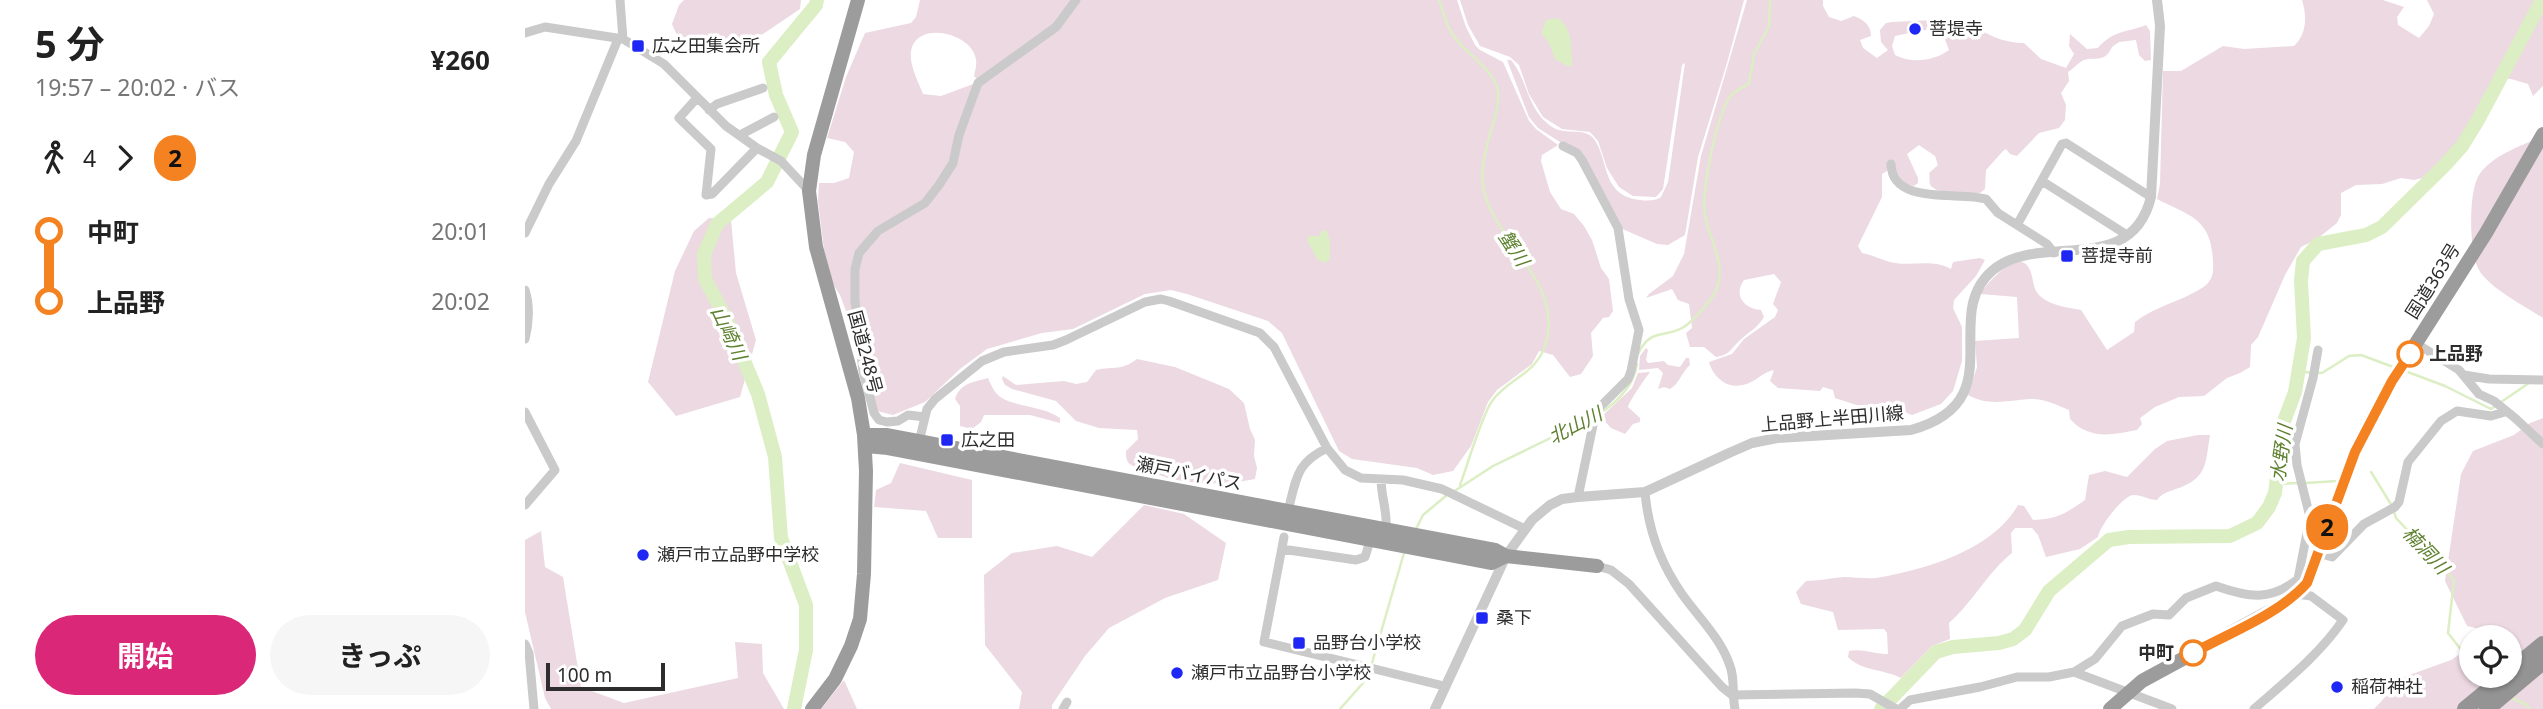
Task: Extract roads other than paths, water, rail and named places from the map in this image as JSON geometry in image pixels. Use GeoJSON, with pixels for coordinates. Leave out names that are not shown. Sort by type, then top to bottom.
{"type":"FeatureCollection","features":[{"type":"Feature","properties":{"kind":"highway","name":"国道248号"},"geometry":{"type":"LineString","coordinates":[[812,709],[835,679],[851,646],[860,619],[864,574],[865,441],[858,398],[816,247],[809,191],[814,155],[858,0]]}},
{"type":"Feature","properties":{"kind":"highway","name":"国道363号"},"geometry":{"type":"LineString","coordinates":[[2301,585],[2318,554],[2355,452],[2399,370],[2486,233],[2543,134]]}},
{"type":"Feature","properties":{"kind":"highway","name":"瀬戸バイパス"},"geometry":{"type":"LineString","coordinates":[[865,441],[886,435],[1386,530],[1398,539]]}},
{"type":"Feature","properties":{"kind":"highway","name":"瀬戸バイパス"},"geometry":{"type":"LineString","coordinates":[[865,441],[888,448],[1370,541],[1398,539],[1495,550],[1506,556],[1597,566]]}},
{"type":"Feature","properties":{"kind":"highway"},"geometry":{"type":"LineString","coordinates":[[2110,709],[2142,681],[2273,610],[2301,585]]}},
{"type":"Feature","properties":{"kind":"highway"},"geometry":{"type":"LineString","coordinates":[[2522,662],[2543,645]]}},
{"type":"Feature","properties":{"kind":"highway"},"geometry":{"type":"LineString","coordinates":[[2487,709],[2543,663]]}},
{"type":"Feature","properties":{"kind":"highway"},"geometry":{"type":"LineString","coordinates":[[2465,709],[2490,688]]}},
{"type":"Feature","properties":{"kind":"street"},"geometry":{"type":"LineString","coordinates":[[525,233],[549,184],[576,141],[620,39],[620,0]]}},
{"type":"Feature","properties":{"kind":"street"},"geometry":{"type":"LineString","coordinates":[[925,417],[908,415],[898,421],[887,422],[880,420],[874,413],[863,371],[855,301],[855,269],[859,253],[878,232],[925,203],[939,185],[953,163],[959,135],[978,83],[1056,27],[1076,0]]}},
{"type":"Feature","properties":{"kind":"street","name":"上品野上半田川線"},"geometry":{"type":"LineString","coordinates":[[1435,709],[1506,556],[1524,529],[1550,505],[1578,496],[1645,492],[1752,443],[1777,438],[1912,429],[1940,418],[1958,401],[1968,384],[1973,300],[1984,278],[2015,258],[2096,248],[2127,235],[2147,213],[2151,197],[2160,26],[2157,0]]}},
{"type":"Feature","properties":{"kind":"street"},"geometry":{"type":"LineString","coordinates":[[525,33],[545,27],[620,39],[664,64],[709,110],[757,148],[781,161],[809,191]]}},
{"type":"Feature","properties":{"kind":"street"},"geometry":{"type":"LineString","coordinates":[[709,110],[717,104],[763,88]]}},
{"type":"Feature","properties":{"kind":"street"},"geometry":{"type":"LineString","coordinates":[[697,98],[678,118],[711,149],[705,195],[712,194],[757,148]]}},
{"type":"Feature","properties":{"kind":"street"},"geometry":{"type":"LineString","coordinates":[[740,135],[774,117]]}},
{"type":"Feature","properties":{"kind":"street"},"geometry":{"type":"LineString","coordinates":[[2017,225],[2062,144],[2066,143],[2151,197]]}},
{"type":"Feature","properties":{"kind":"street"},"geometry":{"type":"LineString","coordinates":[[1563,146],[1577,153],[1582,160],[1618,228],[1624,275],[1639,330],[1628,379],[1596,411],[1578,496]]}},
{"type":"Feature","properties":{"kind":"street"},"geometry":{"type":"LineString","coordinates":[[1891,164],[1892,177],[1901,186],[1939,196],[1982,197],[2003,217],[2047,244],[2054,253]]}},
{"type":"Feature","properties":{"kind":"street"},"geometry":{"type":"LineString","coordinates":[[2042,181],[2127,235]]}},
{"type":"Feature","properties":{"kind":"street"},"geometry":{"type":"LineString","coordinates":[[525,290],[528,297],[528,326],[525,340]]}},
{"type":"Feature","properties":{"kind":"street"},"geometry":{"type":"LineString","coordinates":[[919,442],[927,408],[935,398],[993,355],[1053,345],[1145,302],[1161,299],[1252,330],[1268,340],[1279,355],[1328,449],[1345,470],[1361,478],[1403,480],[1442,489],[1524,529]]}},
{"type":"Feature","properties":{"kind":"street"},"geometry":{"type":"LineString","coordinates":[[2417,344],[2464,375],[2479,394],[2515,418],[2543,444]]}},
{"type":"Feature","properties":{"kind":"street"},"geometry":{"type":"LineString","coordinates":[[2254,709],[2308,662],[2343,620],[2301,585],[2310,517],[2295,444],[2318,349]]}},
{"type":"Feature","properties":{"kind":"street"},"geometry":{"type":"LineString","coordinates":[[2464,375],[2489,379],[2543,380]]}},
{"type":"Feature","properties":{"kind":"street"},"geometry":{"type":"LineString","coordinates":[[2318,554],[2332,557],[2364,524],[2399,502],[2408,462],[2434,427],[2457,411],[2491,416],[2501,408]]}},
{"type":"Feature","properties":{"kind":"street"},"geometry":{"type":"LineString","coordinates":[[525,412],[555,470],[525,505]]}},
{"type":"Feature","properties":{"kind":"street"},"geometry":{"type":"LineString","coordinates":[[1290,503],[1299,470],[1311,458],[1328,449]]}},
{"type":"Feature","properties":{"kind":"street"},"geometry":{"type":"LineString","coordinates":[[1381,479],[1386,530]]}},
{"type":"Feature","properties":{"kind":"street"},"geometry":{"type":"LineString","coordinates":[[1645,492],[1647,513],[1658,550],[1679,589],[1712,633],[1731,667],[1735,709]]}},
{"type":"Feature","properties":{"kind":"street"},"geometry":{"type":"LineString","coordinates":[[1285,537],[1264,642],[1444,686]]}},
{"type":"Feature","properties":{"kind":"street"},"geometry":{"type":"LineString","coordinates":[[1282,549],[1361,559],[1367,552],[1370,541]]}},
{"type":"Feature","properties":{"kind":"street"},"geometry":{"type":"LineString","coordinates":[[1597,566],[1611,570],[1629,584],[1732,695],[1870,694],[1898,709],[1910,700],[2017,677],[2049,677],[2074,672],[2095,659],[2122,626],[2153,614],[2169,615],[2186,598],[2216,586],[2246,597],[2301,585]]}},
{"type":"Feature","properties":{"kind":"street"},"geometry":{"type":"LineString","coordinates":[[525,644],[529,653],[534,709]]}},
{"type":"Feature","properties":{"kind":"street"},"geometry":{"type":"LineString","coordinates":[[2074,672],[2172,709]]}},
{"type":"Feature","properties":{"kind":"street"},"geometry":{"type":"LineString","coordinates":[[2122,709],[2127,693]]}},
{"type":"Feature","properties":{"kind":"waterway","name":"山崎川"},"geometry":{"type":"LineString","coordinates":[[794,709],[806,650],[806,605],[781,538],[775,457],[758,394],[727,320],[705,279],[704,254],[717,224],[767,182],[792,132],[776,95],[769,62],[816,5],[817,0]]}},
{"type":"Feature","properties":{"kind":"waterway","name":"蟹川"},"geometry":{"type":"LineString","coordinates":[[1439,0],[1453,35],[1486,69],[1496,84],[1498,104],[1482,175],[1485,196],[1497,222],[1539,285],[1549,320],[1547,339],[1537,361],[1499,392],[1488,408],[1460,485]]}},
{"type":"Feature","properties":{"kind":"waterway","name":"北山川"},"geometry":{"type":"LineString","coordinates":[[1638,354],[1647,340],[1675,331],[1697,316],[1717,288],[1718,260],[1704,204],[1707,173],[1728,99],[1749,83],[1754,54],[1769,26],[1770,0]]}},
{"type":"Feature","properties":{"kind":"waterway","name":"水野川"},"geometry":{"type":"LineString","coordinates":[[1881,709],[1936,652],[1953,647],[1999,643],[2013,639],[2025,630],[2049,591],[2109,540],[2129,537],[2230,536],[2257,523],[2275,493],[2284,421],[2295,392],[2304,338],[2301,281],[2303,261],[2318,244],[2366,235],[2382,227],[2445,165],[2462,146],[2478,120],[2542,0]]}},
{"type":"Feature","properties":{"kind":"waterway"},"geometry":{"type":"LineString","coordinates":[[2299,372],[2322,373],[2349,356],[2361,355],[2396,368]]}},
{"type":"Feature","properties":{"kind":"waterway","name":"北山川"},"geometry":{"type":"LineString","coordinates":[[1598,415],[1623,393],[1632,380],[1637,364]]}},
{"type":"Feature","properties":{"kind":"waterway"},"geometry":{"type":"LineString","coordinates":[[2405,371],[2445,386],[2491,409],[2529,383]]}},
{"type":"Feature","properties":{"kind":"waterway","name":"北山川"},"geometry":{"type":"LineString","coordinates":[[1453,492],[1493,466],[1592,418]]}},
{"type":"Feature","properties":{"kind":"waterway","name":"楠洞川"},"geometry":{"type":"LineString","coordinates":[[2371,472],[2392,506]]}},
{"type":"Feature","properties":{"kind":"waterway","name":"楠洞川"},"geometry":{"type":"LineString","coordinates":[[2306,483],[2337,481]]}},
{"type":"Feature","properties":{"kind":"waterway","name":"楠洞川"},"geometry":{"type":"LineString","coordinates":[[2276,484],[2299,483]]}},
{"type":"Feature","properties":{"kind":"waterway","name":"北山川"},"geometry":{"type":"LineString","coordinates":[[1415,531],[1423,515],[1447,495]]}},
{"type":"Feature","properties":{"kind":"waterway","name":"楠洞川"},"geometry":{"type":"LineString","coordinates":[[2394,512],[2396,518],[2454,580],[2448,633],[2459,647]]}},
{"type":"Feature","properties":{"kind":"waterway","name":"北山川"},"geometry":{"type":"LineString","coordinates":[[1340,709],[1363,683],[1372,663],[1404,553]]}},
{"type":"Feature","properties":{"kind":"waterway","name":"楠洞川"},"geometry":{"type":"LineString","coordinates":[[2512,698],[2527,705],[2529,709]]}},
{"type":"Feature","properties":{"kind":"place","name":"菩堤寺"},"geometry":{"type":"Point","coordinates":[1915,29]}},
{"type":"Feature","properties":{"kind":"place","name":"広之田集会所"},"geometry":{"type":"Point","coordinates":[638,46]}},
{"type":"Feature","properties":{"kind":"place","name":"菩提寺前"},"geometry":{"type":"Point","coordinates":[2067,256]}},
{"type":"Feature","properties":{"kind":"place","name":"上品野"},"geometry":{"type":"Point","coordinates":[2410,354]}},
{"type":"Feature","properties":{"kind":"place","name":"広之田"},"geometry":{"type":"Point","coordinates":[947,440]}},
{"type":"Feature","properties":{"kind":"place","name":"瀬戸市立品野中学校"},"geometry":{"type":"Point","coordinates":[643,555]}},
{"type":"Feature","properties":{"kind":"place","name":"桑下"},"geometry":{"type":"Point","coordinates":[1482,618]}},
{"type":"Feature","properties":{"kind":"place","name":"品野台小学校"},"geometry":{"type":"Point","coordinates":[1299,643]}},
{"type":"Feature","properties":{"kind":"place","name":"中町"},"geometry":{"type":"Point","coordinates":[2193,653]}},
{"type":"Feature","properties":{"kind":"place","name":"瀬戸市立品野台小学校"},"geometry":{"type":"Point","coordinates":[1177,673]}},
{"type":"Feature","properties":{"kind":"place","name":"稲荷神社"},"geometry":{"type":"Point","coordinates":[2337,687]}}]}
